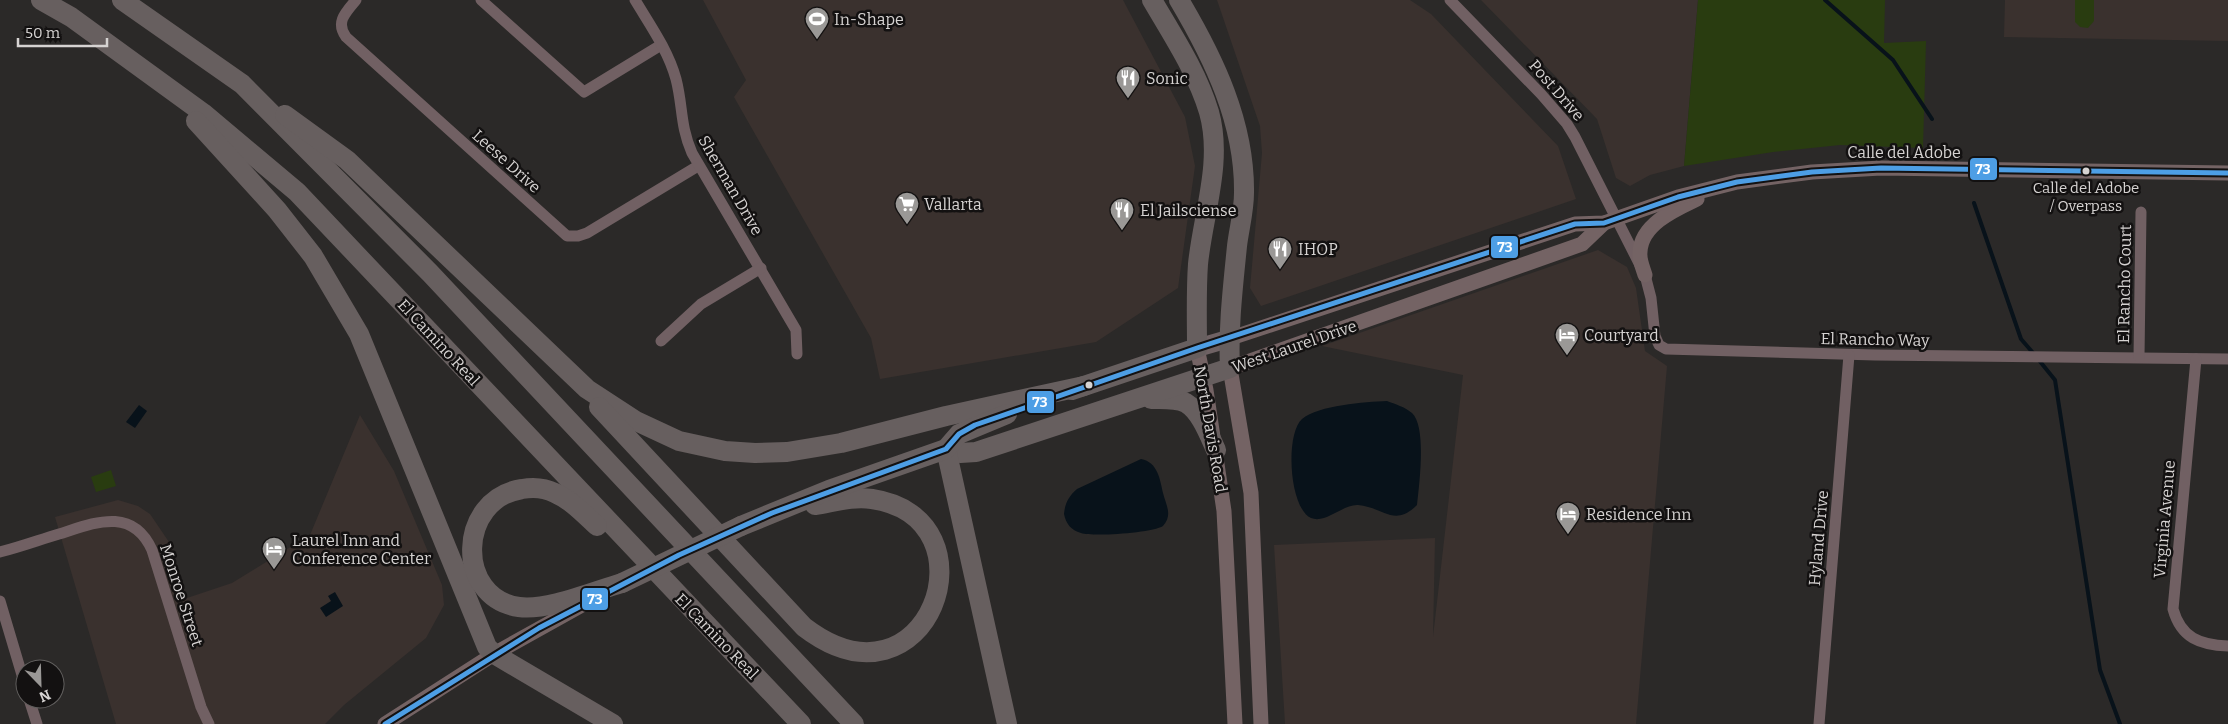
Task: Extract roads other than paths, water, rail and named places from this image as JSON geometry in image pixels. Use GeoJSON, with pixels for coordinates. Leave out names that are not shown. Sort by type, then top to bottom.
{"type":"FeatureCollection","features":[{"type":"Feature","properties":{"kind":"highway","name":"El Camino Real"},"geometry":{"type":"LineString","coordinates":[[41,0],[71,17],[204,113],[297,192],[801,724]]}},
{"type":"Feature","properties":{"kind":"highway"},"geometry":{"type":"LineString","coordinates":[[122,0],[347,160],[587,390],[636,421],[679,441],[724,451],[755,453],[787,452],[841,443],[946,416],[1084,386]]}},
{"type":"Feature","properties":{"kind":"highway","name":"North Davis Road"},"geometry":{"type":"LineString","coordinates":[[1152,0],[1197,80],[1209,113],[1213,136],[1213,167],[1198,262],[1197,348]]}},
{"type":"Feature","properties":{"kind":"highway","name":"North Davis Road"},"geometry":{"type":"LineString","coordinates":[[1179,0],[1210,55],[1225,90],[1234,115],[1244,169],[1244,194],[1228,339],[1230,368]]}},
{"type":"Feature","properties":{"kind":"highway"},"geometry":{"type":"LineString","coordinates":[[137,64],[227,154],[276,210],[318,264],[359,334],[487,647],[494,654],[613,724]]}},
{"type":"Feature","properties":{"kind":"highway"},"geometry":{"type":"LineString","coordinates":[[242,84],[430,273],[854,724]]}},
{"type":"Feature","properties":{"kind":"highway","name":"West Laurel Drive"},"geometry":{"type":"LineString","coordinates":[[622,583],[772,513],[946,449],[959,434],[975,425],[1197,348]]}},
{"type":"Feature","properties":{"kind":"highway"},"geometry":{"type":"LineString","coordinates":[[556,361],[804,627],[820,639],[852,651],[876,651],[900,642],[919,628],[927,618],[934,606],[940,585],[939,561],[924,527],[907,512],[885,502],[858,498],[772,513]]}},
{"type":"Feature","properties":{"kind":"highway","name":"West Laurel Drive"},"geometry":{"type":"LineString","coordinates":[[946,449],[960,454],[976,452],[1230,368]]}},
{"type":"Feature","properties":{"kind":"highway"},"geometry":{"type":"LineString","coordinates":[[1142,398],[1176,400],[1186,403],[1195,411],[1216,450]]}},
{"type":"Feature","properties":{"kind":"highway"},"geometry":{"type":"LineString","coordinates":[[946,449],[1007,724]]}},
{"type":"Feature","properties":{"kind":"highway"},"geometry":{"type":"LineString","coordinates":[[622,583],[543,606],[526,607],[508,604],[491,594],[476,570],[472,550],[475,527],[488,506],[505,494],[531,488],[555,493],[567,499],[677,593]]}},
{"type":"Feature","properties":{"kind":"main road","name":"West Laurel Drive"},"geometry":{"type":"LineString","coordinates":[[1197,348],[1228,339]]}},
{"type":"Feature","properties":{"kind":"street","name":"Leese Drive"},"geometry":{"type":"LineString","coordinates":[[356,0],[341,20],[342,29],[346,37],[567,236],[578,236],[587,233],[698,166]]}},
{"type":"Feature","properties":{"kind":"street"},"geometry":{"type":"LineString","coordinates":[[481,0],[584,92],[662,45]]}},
{"type":"Feature","properties":{"kind":"street","name":"Sherman Drive"},"geometry":{"type":"LineString","coordinates":[[635,0],[662,45],[676,79],[683,132],[698,166],[761,268],[796,330],[797,354]]}},
{"type":"Feature","properties":{"kind":"street","name":"Post Drive"},"geometry":{"type":"LineString","coordinates":[[1450,0],[1567,124],[1610,221]]}},
{"type":"Feature","properties":{"kind":"street","name":"Calle del Adobe"},"geometry":{"type":"LineString","coordinates":[[1610,221],[1678,197],[1737,182],[1812,172],[1881,168],[2228,173]]}},
{"type":"Feature","properties":{"kind":"street"},"geometry":{"type":"LineString","coordinates":[[1645,275],[1640,251],[1643,238],[1653,226],[1687,204],[1737,182]]}},
{"type":"Feature","properties":{"kind":"street","name":"El Rancho Court"},"geometry":{"type":"LineString","coordinates":[[2139,357],[2141,212]]}},
{"type":"Feature","properties":{"kind":"street","name":"West Laurel Drive"},"geometry":{"type":"LineString","coordinates":[[1228,339],[1575,224],[1610,221]]}},
{"type":"Feature","properties":{"kind":"street","name":"West Laurel Drive"},"geometry":{"type":"LineString","coordinates":[[1230,368],[1582,244],[1610,221]]}},
{"type":"Feature","properties":{"kind":"street","name":"El Rancho Way"},"geometry":{"type":"LineString","coordinates":[[1610,221],[1645,275],[1651,298],[1655,336],[1659,345],[1666,349],[1849,354],[2228,359]]}},
{"type":"Feature","properties":{"kind":"street"},"geometry":{"type":"LineString","coordinates":[[661,342],[701,304],[761,268]]}},
{"type":"Feature","properties":{"kind":"street","name":"North Davis Road"},"geometry":{"type":"LineString","coordinates":[[1197,348],[1204,377],[1224,511],[1235,724]]}},
{"type":"Feature","properties":{"kind":"street","name":"Hyland Drive"},"geometry":{"type":"LineString","coordinates":[[1819,724],[1849,354]]}},
{"type":"Feature","properties":{"kind":"street","name":"Virginia Avenue"},"geometry":{"type":"LineString","coordinates":[[2196,359],[2173,609],[2182,629],[2192,639],[2213,646],[2228,646]]}},
{"type":"Feature","properties":{"kind":"street","name":"North Davis Road"},"geometry":{"type":"LineString","coordinates":[[1230,368],[1251,493],[1261,724]]}},
{"type":"Feature","properties":{"kind":"street","name":"Monroe Street"},"geometry":{"type":"LineString","coordinates":[[0,552],[95,523],[118,521],[135,527],[148,540],[152,550],[201,708],[208,724]]}},
{"type":"Feature","properties":{"kind":"street","name":"West Laurel Drive"},"geometry":{"type":"LineString","coordinates":[[395,721],[494,654],[622,583]]}},
{"type":"Feature","properties":{"kind":"street"},"geometry":{"type":"LineString","coordinates":[[0,601],[17,659]]}},
{"type":"Feature","properties":{"kind":"street"},"geometry":{"type":"LineString","coordinates":[[32,709],[37,724]]}},
{"type":"Feature","properties":{"kind":"waterway"},"geometry":{"type":"LineString","coordinates":[[1825,0],[1893,60],[1932,119]]}},
{"type":"Feature","properties":{"kind":"waterway"},"geometry":{"type":"LineString","coordinates":[[1974,203],[2021,339],[2034,354]]}},
{"type":"Feature","properties":{"kind":"waterway"},"geometry":{"type":"LineString","coordinates":[[2038,359],[2055,380],[2100,670],[2120,724]]}},
{"type":"Feature","properties":{"kind":"place","name":"In-Shape"},"geometry":{"type":"Point","coordinates":[817,40]}},
{"type":"Feature","properties":{"kind":"place","name":"Sonic"},"geometry":{"type":"Point","coordinates":[1128,99]}},
{"type":"Feature","properties":{"kind":"place","name":"Calle del Adobe / Overpass"},"geometry":{"type":"Point","coordinates":[2086,171]}},
{"type":"Feature","properties":{"kind":"place","name":"Vallarta"},"geometry":{"type":"Point","coordinates":[907,225]}},
{"type":"Feature","properties":{"kind":"place","name":"El Jailsciense"},"geometry":{"type":"Point","coordinates":[1122,231]}},
{"type":"Feature","properties":{"kind":"place","name":"IHOP"},"geometry":{"type":"Point","coordinates":[1280,270]}},
{"type":"Feature","properties":{"kind":"place","name":"Courtyard"},"geometry":{"type":"Point","coordinates":[1567,356]}},
{"type":"Feature","properties":{"kind":"place","name":"Residence Inn"},"geometry":{"type":"Point","coordinates":[1568,535]}},
{"type":"Feature","properties":{"kind":"place","name":"Laurel Inn and Conference Center"},"geometry":{"type":"Point","coordinates":[274,570]}}]}
